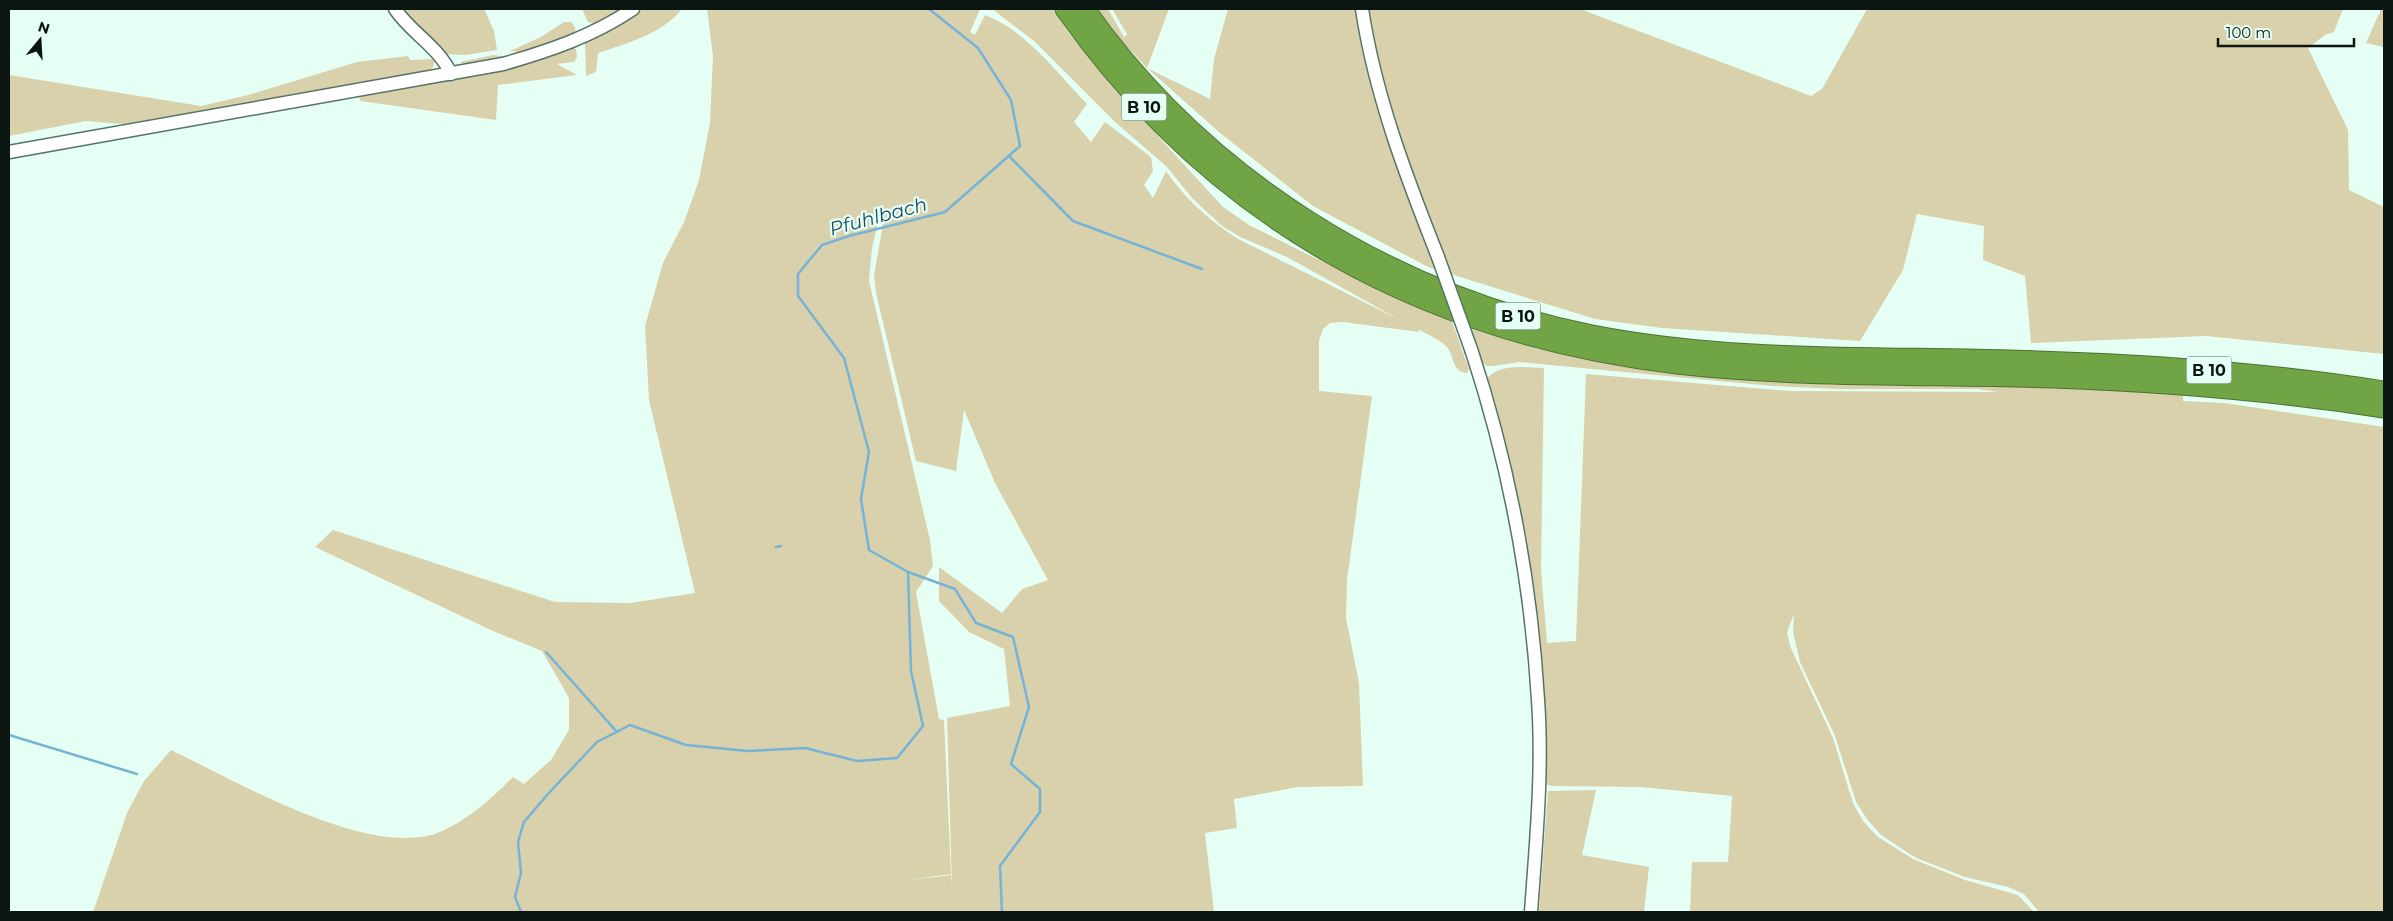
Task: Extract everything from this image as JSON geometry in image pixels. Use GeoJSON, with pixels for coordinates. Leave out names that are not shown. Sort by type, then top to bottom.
{"type":"FeatureCollection","features":[{"type":"Feature","properties":{"kind":"highway","name":"B 10"},"geometry":{"type":"LineString","coordinates":[[1065,9],[1101,58],[1144,108],[1178,142],[1260,209],[1304,239],[1389,286],[1465,317],[1502,329],[1590,351],[1680,364],[1791,372],[2035,377],[2178,384],[2270,392],[2384,408]]}},
{"type":"Feature","properties":{"kind":"highway","name":"B 10"},"geometry":{"type":"LineString","coordinates":[[1085,9],[1126,62],[1176,117],[1206,145],[1269,195],[1339,241],[1381,263],[1448,292],[1508,313],[1591,334],[1682,348],[1793,355],[2056,361],[2177,367],[2272,376],[2384,391]]}},
{"type":"Feature","properties":{"kind":"highway","name":"B 10"},"geometry":{"type":"LineString","coordinates":[[2362,388],[2384,385]]}},
{"type":"Feature","properties":{"kind":"street"},"geometry":{"type":"LineString","coordinates":[[395,9],[402,20],[445,61],[451,74]]}},
{"type":"Feature","properties":{"kind":"street"},"geometry":{"type":"LineString","coordinates":[[9,152],[503,64],[555,50],[633,9]]}},
{"type":"Feature","properties":{"kind":"street"},"geometry":{"type":"LineString","coordinates":[[1362,9],[1373,69],[1389,125],[1472,352],[1503,456],[1519,531],[1530,608],[1538,702],[1538,821],[1531,912]]}},
{"type":"Feature","properties":{"kind":"shaded area"},"geometry":{"type":"Polygon","coordinates":[[[399,9],[484,9],[494,31],[497,50],[466,55],[445,54],[399,9]]]}},
{"type":"Feature","properties":{"kind":"shaded area"},"geometry":{"type":"Polygon","coordinates":[[[582,9],[625,9],[597,25],[588,22],[582,9]]]}},
{"type":"Feature","properties":{"kind":"shaded area"},"geometry":{"type":"Polygon","coordinates":[[[639,9],[682,9],[665,25],[644,37],[598,53],[596,72],[586,76],[585,41],[639,9]]]}},
{"type":"Feature","properties":{"kind":"shaded area"},"geometry":{"type":"Polygon","coordinates":[[[707,9],[980,9],[970,32],[975,35],[985,15],[1000,22],[1028,42],[1053,66],[1087,104],[1074,122],[1091,142],[1105,122],[1151,157],[1153,171],[1144,185],[1153,198],[1166,171],[1199,209],[1238,239],[1400,320],[1287,257],[1240,237],[1222,226],[1192,198],[1167,167],[1114,121],[1034,41],[992,9],[1053,9],[1068,32],[1111,85],[1223,207],[1249,225],[1319,260],[1451,319],[1469,369],[1467,373],[1458,370],[1446,346],[1418,329],[1419,332],[1343,322],[1330,323],[1323,329],[1319,341],[1319,391],[1372,396],[1347,580],[1346,618],[1359,683],[1363,786],[1298,787],[1234,799],[1237,828],[1205,833],[1214,912],[93,912],[127,813],[144,781],[171,750],[266,797],[341,827],[378,835],[411,838],[440,832],[450,827],[479,808],[513,777],[524,784],[551,760],[569,730],[569,698],[542,651],[493,631],[315,547],[333,530],[555,602],[630,603],[695,593],[649,400],[645,326],[663,263],[684,222],[699,180],[710,123],[713,56],[707,9]],[[884,218],[879,219],[872,248],[869,281],[930,540],[933,566],[916,592],[939,719],[944,720],[951,874],[901,881],[951,875],[952,886],[947,718],[1010,706],[1004,649],[969,632],[939,601],[939,567],[1002,613],[1022,589],[1048,580],[995,483],[964,410],[956,471],[916,461],[876,293],[874,276],[884,218]]]}},
{"type":"Feature","properties":{"kind":"shaded area"},"geometry":{"type":"Polygon","coordinates":[[[1098,9],[1108,9],[1124,37],[1127,34],[1112,9],[1169,9],[1147,68],[1121,40],[1098,9]]]}},
{"type":"Feature","properties":{"kind":"shaded area"},"geometry":{"type":"Polygon","coordinates":[[[1228,9],[1580,9],[1811,96],[1822,89],[1867,9],[2343,9],[2334,32],[2325,35],[2308,48],[2348,130],[2349,190],[2384,207],[2384,354],[2206,336],[2031,343],[2025,276],[1983,260],[1984,226],[1917,214],[1903,270],[1860,341],[1662,328],[1595,319],[1428,267],[1313,206],[1220,133],[1147,68],[1210,99],[1214,59],[1228,9]]]}},
{"type":"Feature","properties":{"kind":"shaded area"},"geometry":{"type":"Polygon","coordinates":[[[2381,9],[2384,9],[2384,47],[2366,43],[2381,9]]]}},
{"type":"Feature","properties":{"kind":"shaded area"},"geometry":{"type":"Polygon","coordinates":[[[564,22],[571,22],[575,27],[573,36],[529,53],[510,51],[541,37],[564,22]]]}},
{"type":"Feature","properties":{"kind":"shaded area"},"geometry":{"type":"Polygon","coordinates":[[[571,47],[576,49],[577,57],[574,62],[557,64],[577,75],[498,85],[496,120],[360,101],[359,96],[571,47]]]}},
{"type":"Feature","properties":{"kind":"shaded area"},"geometry":{"type":"Polygon","coordinates":[[[493,55],[514,58],[465,65],[460,62],[493,55]]]}},
{"type":"Feature","properties":{"kind":"shaded area"},"geometry":{"type":"Polygon","coordinates":[[[408,56],[410,60],[435,59],[433,67],[427,73],[123,124],[86,121],[9,136],[9,75],[201,106],[248,95],[357,62],[408,56]]]}},
{"type":"Feature","properties":{"kind":"shaded area"},"geometry":{"type":"Polygon","coordinates":[[[1471,329],[1570,356],[1658,371],[1732,378],[2096,388],[2183,394],[2183,401],[2224,403],[2384,427],[2384,912],[2039,912],[2024,894],[2008,887],[1965,877],[1916,858],[1881,835],[1856,802],[1835,736],[1800,662],[1793,632],[1794,614],[1787,632],[1790,646],[1833,738],[1853,803],[1863,821],[1878,837],[1913,859],[1965,880],[2018,895],[2034,912],[1690,912],[1692,862],[1728,862],[1732,796],[1641,787],[1551,786],[1542,783],[1524,534],[1503,437],[1487,378],[1506,368],[1544,368],[1541,570],[1547,643],[1576,641],[1586,374],[1790,391],[1998,392],[1977,389],[1837,389],[1772,386],[1519,362],[1487,366],[1482,363],[1471,329]]]}},
{"type":"Feature","properties":{"kind":"shaded area"},"geometry":{"type":"Polygon","coordinates":[[[1596,790],[1582,855],[1649,867],[1644,912],[1539,912],[1548,791],[1596,790]]]}},
{"type":"Feature","properties":{"kind":"waterway","name":"Pfuhlbach"},"geometry":{"type":"LineString","coordinates":[[929,9],[978,48],[1011,100],[1020,146],[945,212],[849,236],[822,245],[798,274],[798,296],[844,358],[869,452],[861,499],[869,550],[908,572],[955,589],[976,623],[1013,637],[1029,707],[1011,764],[1040,789],[1040,812],[1000,866],[1002,912]]}},
{"type":"Feature","properties":{"kind":"waterway"},"geometry":{"type":"LineString","coordinates":[[1009,156],[1073,221],[1202,269]]}},
{"type":"Feature","properties":{"kind":"waterway"},"geometry":{"type":"LineString","coordinates":[[776,547],[781,546]]}},
{"type":"Feature","properties":{"kind":"waterway"},"geometry":{"type":"LineString","coordinates":[[521,912],[515,897],[521,873],[518,842],[524,822],[597,742],[630,725],[686,745],[748,751],[805,748],[857,761],[897,758],[923,726],[911,671],[908,572]]}},
{"type":"Feature","properties":{"kind":"waterway"},"geometry":{"type":"LineString","coordinates":[[546,652],[617,732]]}},
{"type":"Feature","properties":{"kind":"waterway"},"geometry":{"type":"LineString","coordinates":[[9,735],[137,774]]}}]}
